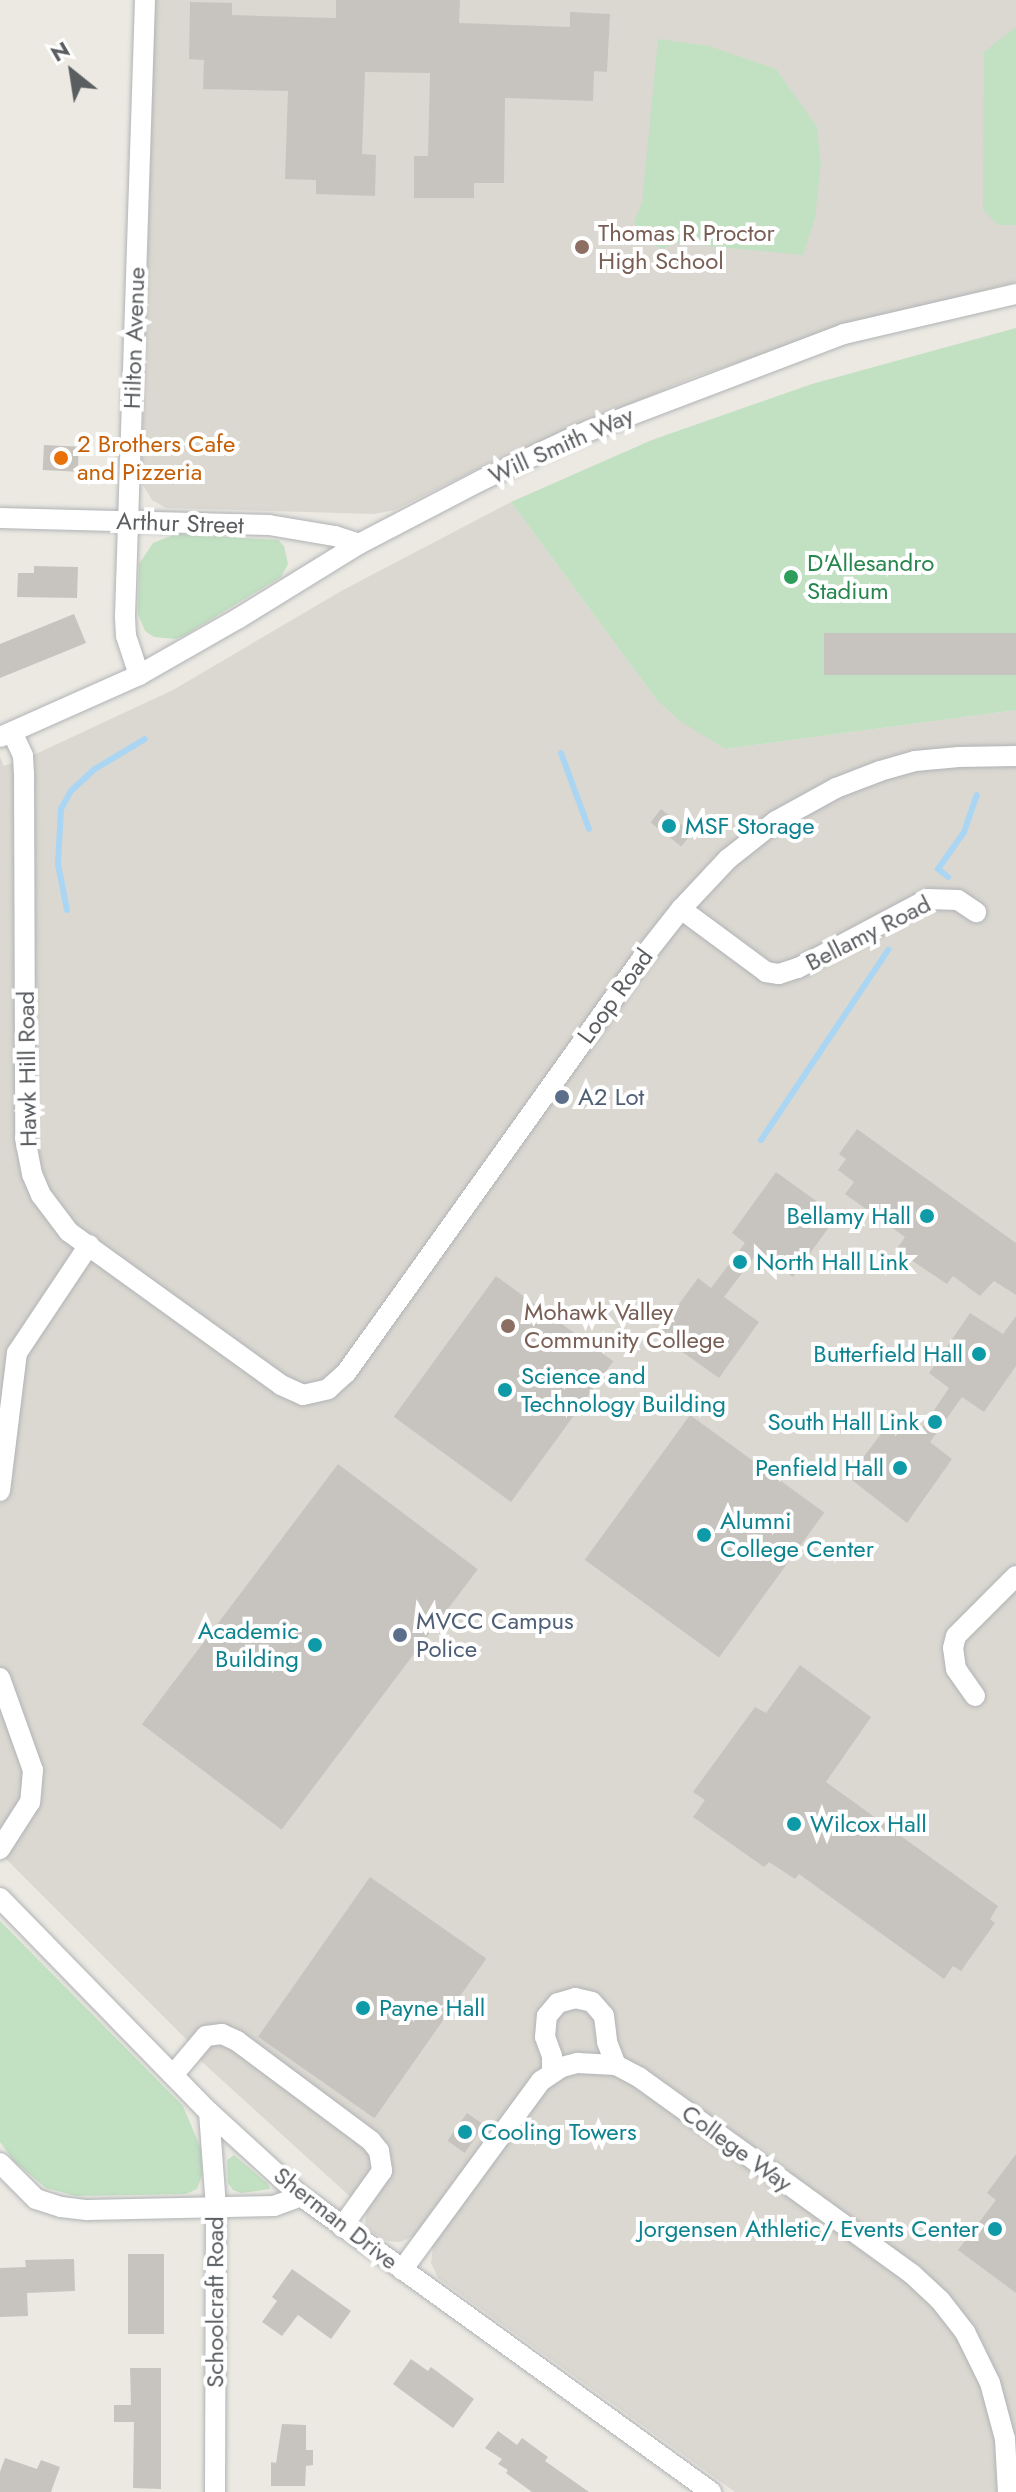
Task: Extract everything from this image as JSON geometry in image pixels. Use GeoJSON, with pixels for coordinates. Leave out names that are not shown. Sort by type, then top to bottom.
{"type":"FeatureCollection","features":[{"type":"Feature","properties":{"kind":"street","name":"Hilton Avenue"},"geometry":{"type":"LineString","coordinates":[[139,675],[126,636],[127,521],[145,0]]}},
{"type":"Feature","properties":{"kind":"street","name":"Will Smith Way"},"geometry":{"type":"LineString","coordinates":[[6,734],[139,675],[359,544],[509,467],[701,386],[844,334],[1016,294]]}},
{"type":"Feature","properties":{"kind":"street","name":"Arthur Street"},"geometry":{"type":"LineString","coordinates":[[0,518],[269,525],[335,536],[359,544]]}},
{"type":"Feature","properties":{"kind":"street","name":"Hawk Hill Road"},"geometry":{"type":"LineString","coordinates":[[6,734],[23,756],[24,773],[28,1156],[49,1209],[69,1232],[291,1391],[303,1395],[324,1391]]}},
{"type":"Feature","properties":{"kind":"street","name":"Loop Road"},"geometry":{"type":"LineString","coordinates":[[324,1391],[339,1380],[358,1357],[583,1040],[681,909],[728,859],[776,821],[836,788],[915,761],[1016,756]]}},
{"type":"Feature","properties":{"kind":"street","name":"Bellamy Road"},"geometry":{"type":"LineString","coordinates":[[681,909],[766,972],[779,974],[798,968],[928,899],[958,900],[976,912]]}},
{"type":"Feature","properties":{"kind":"street"},"geometry":{"type":"LineString","coordinates":[[0,1491],[17,1353],[89,1245]]}},
{"type":"Feature","properties":{"kind":"street"},"geometry":{"type":"LineString","coordinates":[[975,1696],[956,1669],[953,1658],[956,1636],[1016,1576]]}},
{"type":"Feature","properties":{"kind":"street"},"geometry":{"type":"LineString","coordinates":[[0,1678],[33,1770],[30,1802],[0,1849]]}},
{"type":"Feature","properties":{"kind":"street","name":"Sherman Drive"},"geometry":{"type":"LineString","coordinates":[[0,1898],[209,2112],[301,2196],[711,2492]]}},
{"type":"Feature","properties":{"kind":"street"},"geometry":{"type":"LineString","coordinates":[[402,2270],[530,2096],[552,2073],[552,2056],[545,2037],[547,2016],[558,2003],[575,1998],[592,2002],[604,2016],[607,2042],[616,2065]]}},
{"type":"Feature","properties":{"kind":"street"},"geometry":{"type":"LineString","coordinates":[[173,2075],[206,2036],[222,2034],[237,2041],[371,2141],[379,2151],[382,2171],[342,2227]]}},
{"type":"Feature","properties":{"kind":"street","name":"College Way"},"geometry":{"type":"LineString","coordinates":[[552,2073],[577,2063],[616,2065],[640,2078],[912,2274],[940,2300],[965,2332],[990,2383],[1005,2439],[1010,2484]]}},
{"type":"Feature","properties":{"kind":"street","name":"Schoolcraft Road"},"geometry":{"type":"LineString","coordinates":[[209,2112],[216,2207],[215,2492]]}},
{"type":"Feature","properties":{"kind":"street"},"geometry":{"type":"LineString","coordinates":[[0,2163],[23,2190],[46,2204],[87,2210],[274,2206],[301,2196]]}},
{"type":"Feature","properties":{"kind":"shaded area","name":"Thomas R Proctor High School"},"geometry":{"type":"Polygon","coordinates":[[[155,0],[1016,0],[1016,282],[850,325],[692,378],[490,463],[395,510],[374,514],[166,508],[152,500],[141,482],[155,0]]]}},
{"type":"Feature","properties":{"kind":"shaded area","name":"Mohawk Valley Community College"},"geometry":{"type":"Polygon","coordinates":[[[511,502],[656,699],[725,749],[1016,710],[1016,2492],[735,2492],[438,2278],[431,2263],[433,2249],[414,2236],[400,2242],[387,2241],[365,2227],[366,2211],[201,2061],[186,2039],[0,1853],[0,757],[4,766],[173,690],[343,590],[511,502]]]}},
{"type":"Feature","properties":{"kind":"green space"},"geometry":{"type":"Polygon","coordinates":[[[1016,27],[1016,225],[998,225],[983,210],[984,52],[1016,27]]]}},
{"type":"Feature","properties":{"kind":"green space"},"geometry":{"type":"Polygon","coordinates":[[[658,39],[709,46],[776,69],[817,127],[821,164],[815,218],[803,255],[676,243],[662,249],[640,238],[634,222],[642,203],[658,39]]]}},
{"type":"Feature","properties":{"kind":"green space","name":"D'Allesandro Stadium"},"geometry":{"type":"Polygon","coordinates":[[[1016,328],[1016,710],[725,749],[680,721],[656,699],[511,502],[652,440],[812,384],[1016,328]]]}},
{"type":"Feature","properties":{"kind":"green space"},"geometry":{"type":"Polygon","coordinates":[[[176,534],[278,540],[284,546],[288,564],[281,577],[185,635],[176,639],[154,637],[145,631],[138,614],[139,564],[153,543],[176,534]]]}},
{"type":"Feature","properties":{"kind":"green space"},"geometry":{"type":"Polygon","coordinates":[[[0,1921],[183,2106],[201,2149],[202,2175],[197,2189],[186,2194],[76,2196],[46,2188],[14,2161],[0,2142],[0,1921]]]}},
{"type":"Feature","properties":{"kind":"green space"},"geometry":{"type":"Polygon","coordinates":[[[234,2155],[270,2189],[241,2193],[233,2190],[228,2183],[227,2160],[234,2155]]]}},
{"type":"Feature","properties":{"kind":"building"},"geometry":{"type":"Polygon","coordinates":[[[336,0],[460,0],[459,23],[570,27],[570,12],[610,14],[607,72],[594,71],[593,101],[505,98],[504,183],[474,183],[474,198],[414,198],[414,156],[428,156],[430,73],[365,72],[362,154],[376,155],[375,196],[316,194],[316,180],[285,179],[288,91],[203,89],[204,60],[189,59],[190,2],[232,3],[232,15],[336,18],[336,0]]]}},
{"type":"Feature","properties":{"kind":"building"},"geometry":{"type":"Polygon","coordinates":[[[44,445],[79,447],[78,472],[43,470],[44,445]]]}},
{"type":"Feature","properties":{"kind":"building"},"geometry":{"type":"Polygon","coordinates":[[[34,566],[78,567],[77,598],[17,597],[18,573],[34,573],[34,566]]]}},
{"type":"Feature","properties":{"kind":"building"},"geometry":{"type":"Polygon","coordinates":[[[74,614],[86,643],[0,678],[0,644],[74,614]]]}},
{"type":"Feature","properties":{"kind":"building"},"geometry":{"type":"Polygon","coordinates":[[[824,633],[1016,633],[1016,675],[824,675],[824,633]]]}},
{"type":"Feature","properties":{"kind":"building","name":"MSF Storage"},"geometry":{"type":"Polygon","coordinates":[[[661,809],[692,833],[681,846],[651,822],[661,809]]]}},
{"type":"Feature","properties":{"kind":"building","name":"Bellamy Hall"},"geometry":{"type":"Polygon","coordinates":[[[857,1129],[1016,1243],[1016,1295],[994,1281],[980,1296],[953,1276],[947,1284],[896,1250],[905,1237],[845,1194],[854,1182],[838,1170],[846,1159],[839,1154],[857,1129]]]}},
{"type":"Feature","properties":{"kind":"building"},"geometry":{"type":"Polygon","coordinates":[[[776,1172],[837,1216],[793,1277],[758,1252],[724,1297],[759,1322],[719,1378],[657,1334],[698,1278],[711,1288],[745,1243],[732,1233],[776,1172]]]}},
{"type":"Feature","properties":{"kind":"building","name":"Science and Technology Building"},"geometry":{"type":"Polygon","coordinates":[[[496,1276],[613,1361],[511,1502],[394,1417],[496,1276]]]}},
{"type":"Feature","properties":{"kind":"building"},"geometry":{"type":"Polygon","coordinates":[[[970,1313],[1003,1334],[1016,1316],[1016,1366],[984,1412],[962,1397],[930,1442],[952,1459],[907,1523],[848,1477],[894,1417],[918,1434],[949,1388],[929,1373],[970,1313]]]}},
{"type":"Feature","properties":{"kind":"building","name":"Alumni College Center"},"geometry":{"type":"Polygon","coordinates":[[[690,1415],[824,1513],[719,1657],[585,1560],[690,1415]]]}},
{"type":"Feature","properties":{"kind":"building","name":"Academic Building"},"geometry":{"type":"Polygon","coordinates":[[[338,1464],[478,1569],[282,1830],[142,1724],[338,1464]]]}},
{"type":"Feature","properties":{"kind":"building","name":"Wilcox Hall"},"geometry":{"type":"Polygon","coordinates":[[[800,1665],[871,1717],[826,1782],[998,1906],[990,1919],[995,1923],[961,1971],[953,1966],[944,1979],[799,1874],[795,1879],[769,1862],[764,1867],[693,1817],[705,1800],[693,1792],[755,1707],[766,1713],[800,1665]]]}},
{"type":"Feature","properties":{"kind":"building","name":"Payne Hall"},"geometry":{"type":"Polygon","coordinates":[[[370,1877],[486,1958],[374,2118],[258,2037],[370,1877]]]}},
{"type":"Feature","properties":{"kind":"building","name":"Cooling Towers"},"geometry":{"type":"Polygon","coordinates":[[[467,2113],[484,2125],[465,2153],[447,2141],[467,2113]]]}},
{"type":"Feature","properties":{"kind":"building","name":"Jorgensen Athletic/ Events Center"},"geometry":{"type":"Polygon","coordinates":[[[1016,2154],[1016,2293],[958,2250],[996,2200],[987,2193],[1016,2154]]]}},
{"type":"Feature","properties":{"kind":"building"},"geometry":{"type":"Polygon","coordinates":[[[128,2254],[164,2254],[164,2334],[128,2334],[128,2254]]]}},
{"type":"Feature","properties":{"kind":"building"},"geometry":{"type":"Polygon","coordinates":[[[74,2259],[75,2291],[27,2293],[28,2316],[0,2317],[0,2268],[26,2267],[25,2260],[74,2259]]]}},
{"type":"Feature","properties":{"kind":"building"},"geometry":{"type":"Polygon","coordinates":[[[292,2269],[351,2311],[331,2339],[298,2315],[282,2336],[262,2322],[277,2301],[272,2297],[292,2269]]]}},
{"type":"Feature","properties":{"kind":"building"},"geometry":{"type":"Polygon","coordinates":[[[411,2359],[428,2371],[431,2367],[474,2399],[453,2428],[393,2384],[411,2359]]]}},
{"type":"Feature","properties":{"kind":"building"},"geometry":{"type":"Polygon","coordinates":[[[130,2368],[161,2368],[161,2489],[133,2488],[134,2422],[114,2422],[114,2405],[131,2405],[130,2368]]]}},
{"type":"Feature","properties":{"kind":"building"},"geometry":{"type":"Polygon","coordinates":[[[282,2424],[306,2425],[306,2450],[313,2450],[313,2465],[306,2466],[305,2486],[271,2486],[271,2462],[276,2463],[282,2424]]]}},
{"type":"Feature","properties":{"kind":"building"},"geometry":{"type":"Polygon","coordinates":[[[498,2431],[517,2445],[522,2438],[548,2457],[545,2461],[589,2492],[532,2492],[506,2473],[508,2470],[498,2464],[502,2459],[485,2448],[498,2431]]]}},
{"type":"Feature","properties":{"kind":"building"},"geometry":{"type":"Polygon","coordinates":[[[5,2458],[37,2469],[41,2460],[60,2467],[51,2492],[0,2492],[0,2472],[5,2458]]]}},
{"type":"Feature","properties":{"kind":"waterway"},"geometry":{"type":"LineString","coordinates":[[67,910],[58,864],[61,809],[71,791],[95,769],[145,739]]}},
{"type":"Feature","properties":{"kind":"waterway"},"geometry":{"type":"LineString","coordinates":[[561,753],[589,829]]}},
{"type":"Feature","properties":{"kind":"waterway"},"geometry":{"type":"LineString","coordinates":[[948,877],[938,869],[964,832],[977,795]]}},
{"type":"Feature","properties":{"kind":"waterway"},"geometry":{"type":"LineString","coordinates":[[761,1140],[888,950]]}},
{"type":"Feature","properties":{"kind":"place","name":"Thomas R Proctor High School"},"geometry":{"type":"Point","coordinates":[582,247]}},
{"type":"Feature","properties":{"kind":"place","name":"2 Brothers Cafe and Pizzeria"},"geometry":{"type":"Point","coordinates":[61,458]}},
{"type":"Feature","properties":{"kind":"place","name":"D'Allesandro Stadium"},"geometry":{"type":"Point","coordinates":[791,577]}},
{"type":"Feature","properties":{"kind":"place","name":"MSF Storage"},"geometry":{"type":"Point","coordinates":[669,826]}},
{"type":"Feature","properties":{"kind":"place","name":"A2 Lot"},"geometry":{"type":"Point","coordinates":[562,1097]}},
{"type":"Feature","properties":{"kind":"place","name":"Bellamy Hall"},"geometry":{"type":"Point","coordinates":[927,1216]}},
{"type":"Feature","properties":{"kind":"place","name":"North Hall Link"},"geometry":{"type":"Point","coordinates":[740,1262]}},
{"type":"Feature","properties":{"kind":"place","name":"Mohawk Valley Community College"},"geometry":{"type":"Point","coordinates":[508,1326]}},
{"type":"Feature","properties":{"kind":"place","name":"Butterfield Hall"},"geometry":{"type":"Point","coordinates":[979,1354]}},
{"type":"Feature","properties":{"kind":"place","name":"Science and Technology Building"},"geometry":{"type":"Point","coordinates":[505,1390]}},
{"type":"Feature","properties":{"kind":"place","name":"South Hall Link"},"geometry":{"type":"Point","coordinates":[935,1422]}},
{"type":"Feature","properties":{"kind":"place","name":"Penfield Hall"},"geometry":{"type":"Point","coordinates":[900,1468]}},
{"type":"Feature","properties":{"kind":"place","name":"Alumni College Center"},"geometry":{"type":"Point","coordinates":[704,1535]}},
{"type":"Feature","properties":{"kind":"place","name":"MVCC Campus Police"},"geometry":{"type":"Point","coordinates":[400,1635]}},
{"type":"Feature","properties":{"kind":"place","name":"Academic Building"},"geometry":{"type":"Point","coordinates":[315,1645]}},
{"type":"Feature","properties":{"kind":"place","name":"Wilcox Hall"},"geometry":{"type":"Point","coordinates":[794,1824]}},
{"type":"Feature","properties":{"kind":"place","name":"Payne Hall"},"geometry":{"type":"Point","coordinates":[363,2008]}},
{"type":"Feature","properties":{"kind":"place","name":"Cooling Towers"},"geometry":{"type":"Point","coordinates":[465,2132]}},
{"type":"Feature","properties":{"kind":"place","name":"Jorgensen Athletic/ Events Center"},"geometry":{"type":"Point","coordinates":[995,2229]}}]}
